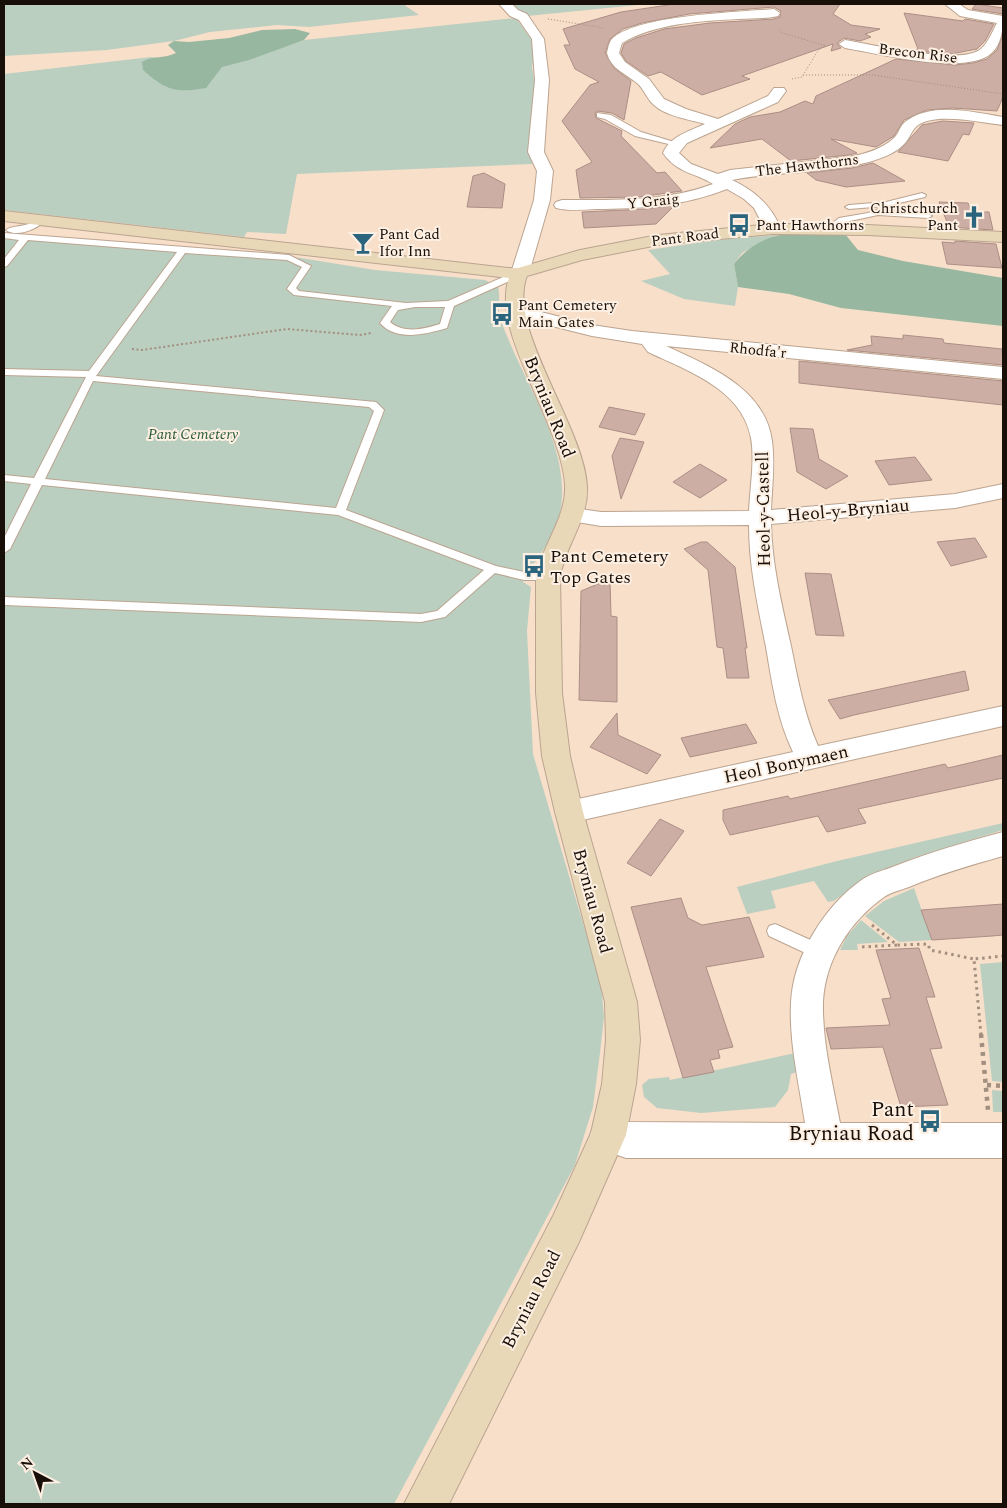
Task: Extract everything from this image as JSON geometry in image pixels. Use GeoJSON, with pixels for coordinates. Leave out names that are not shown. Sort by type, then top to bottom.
{"type":"FeatureCollection","features":[{"type":"Feature","properties":{"kind":"street"},"geometry":{"type":"LineString","coordinates":[[4,216],[520,273],[542,200],[545,171],[536,152],[542,80],[538,39],[523,17],[514,13],[505,4]]}},
{"type":"Feature","properties":{"kind":"street","name":"Brecon Rise"},"geometry":{"type":"LineString","coordinates":[[845,44],[946,59],[973,58],[984,53],[1003,22],[964,13],[951,4]]}},
{"type":"Feature","properties":{"kind":"street"},"geometry":{"type":"LineString","coordinates":[[720,124],[678,111],[659,102],[653,97],[646,83],[622,66],[613,54],[616,42],[626,34],[658,24],[760,17],[774,13]]}},
{"type":"Feature","properties":{"kind":"street"},"geometry":{"type":"LineString","coordinates":[[677,144],[773,99],[779,90]]}},
{"type":"Feature","properties":{"kind":"street","name":"The Hawthorns"},"geometry":{"type":"LineString","coordinates":[[722,182],[730,175],[834,164],[868,157],[894,145],[902,138],[908,126],[914,122],[930,117],[960,115],[1003,121]]}},
{"type":"Feature","properties":{"kind":"street","name":"The Hawthorns"},"geometry":{"type":"LineString","coordinates":[[677,144],[672,153],[678,162],[754,198],[761,206],[774,229]]}},
{"type":"Feature","properties":{"kind":"street","name":"Y Graig"},"geometry":{"type":"LineString","coordinates":[[572,208],[694,196],[722,182]]}},
{"type":"Feature","properties":{"kind":"street","name":"Pant Road"},"geometry":{"type":"LineString","coordinates":[[520,273],[535,267],[620,246],[692,235],[774,229],[830,228],[1003,237]]}},
{"type":"Feature","properties":{"kind":"street","name":"Bryniau Road"},"geometry":{"type":"LineString","coordinates":[[426,1504],[566,1229],[608,1135],[619,1084],[622,1040],[621,1002],[569,812],[556,756],[549,693],[548,577],[550,565],[573,515],[578,494],[570,452],[520,332],[515,314],[514,292],[520,273]]}},
{"type":"Feature","properties":{"kind":"street","name":"Rhodfa'r"},"geometry":{"type":"LineString","coordinates":[[515,314],[529,314],[598,332],[652,339],[1003,373]]}},
{"type":"Feature","properties":{"kind":"street","name":"Heol-y-Castell"},"geometry":{"type":"LineString","coordinates":[[652,339],[651,343],[655,348],[701,369],[722,383],[751,410],[759,426],[763,458],[760,518],[763,567],[793,719],[810,759]]}},
{"type":"Feature","properties":{"kind":"street","name":"Heol-y-Bryniau"},"geometry":{"type":"LineString","coordinates":[[573,515],[601,519],[760,518],[955,501],[1003,491]]}},
{"type":"Feature","properties":{"kind":"street","name":"Heol Bonymaen"},"geometry":{"type":"LineString","coordinates":[[569,812],[1003,716]]}},
{"type":"Feature","properties":{"kind":"street"},"geometry":{"type":"LineString","coordinates":[[826,1140],[808,1024],[807,1001],[816,959],[834,927],[850,908],[875,887],[938,862],[1003,844]]}},
{"type":"Feature","properties":{"kind":"street"},"geometry":{"type":"LineString","coordinates":[[608,1135],[626,1140],[826,1140],[996,1130]]}},
{"type":"Feature","properties":{"kind":"lane"},"geometry":{"type":"LineString","coordinates":[[600,115],[608,117],[638,134],[677,144]]}},
{"type":"Feature","properties":{"kind":"lane"},"geometry":{"type":"LineString","coordinates":[[849,207],[886,204],[922,195]]}},
{"type":"Feature","properties":{"kind":"lane"},"geometry":{"type":"LineString","coordinates":[[878,213],[883,210],[886,204]]}},
{"type":"Feature","properties":{"kind":"lane"},"geometry":{"type":"LineString","coordinates":[[830,228],[835,222],[841,220],[878,213],[928,216]]}},
{"type":"Feature","properties":{"kind":"lane"},"geometry":{"type":"LineString","coordinates":[[4,229],[19,230],[35,226],[42,220]]}},
{"type":"Feature","properties":{"kind":"lane"},"geometry":{"type":"LineString","coordinates":[[4,236],[289,258],[307,266],[291,289],[297,294],[404,304],[436,306],[450,304],[520,273]]}},
{"type":"Feature","properties":{"kind":"lane"},"geometry":{"type":"LineString","coordinates":[[4,264],[25,238]]}},
{"type":"Feature","properties":{"kind":"lane"},"geometry":{"type":"LineString","coordinates":[[4,549],[92,376],[183,250]]}},
{"type":"Feature","properties":{"kind":"lane"},"geometry":{"type":"LineString","coordinates":[[404,304],[395,308],[385,324],[387,326],[403,331],[417,331],[444,326],[450,304]]}},
{"type":"Feature","properties":{"kind":"lane"},"geometry":{"type":"LineString","coordinates":[[4,372],[92,376],[372,404],[380,410],[340,512]]}},
{"type":"Feature","properties":{"kind":"lane"},"geometry":{"type":"LineString","coordinates":[[4,478],[340,512],[493,569],[524,576],[548,577]]}},
{"type":"Feature","properties":{"kind":"lane"},"geometry":{"type":"LineString","coordinates":[[4,601],[421,618],[441,614],[493,569]]}},
{"type":"Feature","properties":{"kind":"lane"},"geometry":{"type":"LineString","coordinates":[[775,931],[820,952]]}},
{"type":"Feature","properties":{"kind":"path"},"geometry":{"type":"LineString","coordinates":[[523,17],[586,24],[626,34]]}},
{"type":"Feature","properties":{"kind":"path"},"geometry":{"type":"LineString","coordinates":[[760,17],[782,33],[824,45],[845,44]]}},
{"type":"Feature","properties":{"kind":"path"},"geometry":{"type":"LineString","coordinates":[[779,90],[783,80],[802,77],[817,52],[824,45]]}},
{"type":"Feature","properties":{"kind":"path"},"geometry":{"type":"LineString","coordinates":[[803,74],[873,75],[1003,94]]}},
{"type":"Feature","properties":{"kind":"path"},"geometry":{"type":"LineString","coordinates":[[112,349],[142,350],[287,329],[360,335],[387,326]]}},
{"type":"Feature","properties":{"kind":"path"},"geometry":{"type":"LineString","coordinates":[[877,930],[897,945]]}},
{"type":"Feature","properties":{"kind":"path"},"geometry":{"type":"LineString","coordinates":[[862,947],[928,944],[930,950],[974,958],[1003,956]]}},
{"type":"Feature","properties":{"kind":"path"},"geometry":{"type":"LineString","coordinates":[[974,958],[987,1085],[996,1130]]}},
{"type":"Feature","properties":{"kind":"path"},"geometry":{"type":"LineString","coordinates":[[987,1085],[1003,1086]]}},
{"type":"Feature","properties":{"kind":"green space"},"geometry":{"type":"Polygon","coordinates":[[[4,4],[403,4],[419,15],[309,27],[277,25],[210,32],[174,41],[107,50],[4,56],[4,4]]]}},
{"type":"Feature","properties":{"kind":"green space"},"geometry":{"type":"Polygon","coordinates":[[[510,4],[648,4],[527,16],[510,4]]]}},
{"type":"Feature","properties":{"kind":"green space"},"geometry":{"type":"Polygon","coordinates":[[[516,18],[531,39],[534,55],[532,67],[535,83],[529,144],[532,164],[297,174],[286,234],[247,232],[244,237],[4,210],[4,74],[151,57],[177,61],[265,53],[304,40],[516,18]]]}},
{"type":"Feature","properties":{"kind":"green space"},"geometry":{"type":"Polygon","coordinates":[[[295,29],[310,33],[304,40],[249,60],[222,67],[206,88],[172,89],[143,70],[142,62],[176,53],[168,45],[174,41],[189,42],[229,38],[262,30],[295,29]]]}},
{"type":"Feature","properties":{"kind":"green space","name":"Pant Cemetery"},"geometry":{"type":"Polygon","coordinates":[[[4,234],[301,258],[375,270],[485,280],[498,287],[500,317],[510,344],[549,429],[558,459],[562,488],[559,516],[547,544],[532,565],[525,570],[523,582],[531,587],[527,631],[533,754],[601,984],[604,1017],[593,1107],[575,1165],[394,1504],[4,1504],[4,234]]]}},
{"type":"Feature","properties":{"kind":"green space"},"geometry":{"type":"Polygon","coordinates":[[[786,234],[845,234],[858,250],[903,261],[1003,278],[1003,326],[841,308],[789,294],[738,287],[734,264],[739,258],[750,248],[764,240],[786,234]]]}},
{"type":"Feature","properties":{"kind":"green space"},"geometry":{"type":"Polygon","coordinates":[[[776,235],[742,253],[734,264],[738,287],[735,306],[684,299],[641,281],[670,274],[648,250],[717,240],[776,235]]]}},
{"type":"Feature","properties":{"kind":"green space"},"geometry":{"type":"Polygon","coordinates":[[[1003,823],[1003,830],[916,857],[870,875],[834,901],[828,902],[814,881],[771,891],[776,908],[747,914],[737,887],[837,861],[1003,823]]]}},
{"type":"Feature","properties":{"kind":"green space"},"geometry":{"type":"Polygon","coordinates":[[[914,888],[932,940],[899,942],[865,916],[884,901],[914,888]]]}},
{"type":"Feature","properties":{"kind":"green space"},"geometry":{"type":"Polygon","coordinates":[[[861,920],[888,942],[857,944],[858,950],[840,950],[847,936],[861,920]]]}},
{"type":"Feature","properties":{"kind":"green space"},"geometry":{"type":"Polygon","coordinates":[[[1003,962],[1003,1082],[992,1081],[980,964],[1003,962]]]}},
{"type":"Feature","properties":{"kind":"green space"},"geometry":{"type":"Polygon","coordinates":[[[795,1053],[797,1072],[791,1074],[788,1090],[775,1107],[701,1113],[657,1108],[644,1097],[642,1085],[649,1079],[669,1077],[670,1080],[795,1053]]]}},
{"type":"Feature","properties":{"kind":"green space"},"geometry":{"type":"Polygon","coordinates":[[[992,1090],[1003,1091],[1003,1112],[993,1112],[992,1090]]]}},
{"type":"Feature","properties":{"kind":"building"},"geometry":{"type":"Polygon","coordinates":[[[675,4],[840,4],[833,14],[851,25],[880,29],[865,34],[871,37],[860,41],[844,38],[837,43],[841,48],[831,51],[833,44],[742,76],[750,79],[702,95],[661,72],[648,76],[626,61],[621,53],[624,44],[664,29],[710,23],[774,19],[780,17],[781,11],[774,7],[689,14],[642,23],[623,29],[610,39],[605,53],[614,68],[631,81],[624,120],[612,113],[597,111],[595,113],[596,118],[622,131],[621,136],[657,173],[665,172],[682,191],[638,197],[580,198],[576,170],[592,162],[562,121],[590,85],[599,82],[575,69],[564,45],[570,45],[563,29],[621,12],[675,4]]]}},
{"type":"Feature","properties":{"kind":"building"},"geometry":{"type":"Polygon","coordinates":[[[976,4],[1003,8],[1003,14],[972,9],[976,4]]]}},
{"type":"Feature","properties":{"kind":"building"},"geometry":{"type":"Polygon","coordinates":[[[904,13],[994,24],[985,41],[977,49],[951,54],[915,51],[918,49],[904,13]]]}},
{"type":"Feature","properties":{"kind":"building"},"geometry":{"type":"Polygon","coordinates":[[[1003,34],[1003,97],[997,111],[953,108],[927,110],[904,120],[894,136],[876,147],[831,139],[857,153],[849,155],[791,161],[762,139],[710,148],[735,124],[750,117],[780,112],[805,101],[813,104],[816,96],[896,59],[955,65],[987,59],[997,50],[1003,34]]]}},
{"type":"Feature","properties":{"kind":"building"},"geometry":{"type":"Polygon","coordinates":[[[943,121],[974,123],[969,135],[963,134],[948,161],[898,152],[922,125],[943,121]]]}},
{"type":"Feature","properties":{"kind":"building"},"geometry":{"type":"Polygon","coordinates":[[[873,163],[905,181],[846,187],[816,180],[807,173],[852,168],[873,163]]]}},
{"type":"Feature","properties":{"kind":"building"},"geometry":{"type":"Polygon","coordinates":[[[484,173],[505,184],[502,208],[467,207],[473,176],[484,173]]]}},
{"type":"Feature","properties":{"kind":"building","name":"Christchurch Pant"},"geometry":{"type":"Polygon","coordinates":[[[939,202],[968,203],[972,212],[989,212],[993,230],[949,227],[939,202]]]}},
{"type":"Feature","properties":{"kind":"building"},"geometry":{"type":"Polygon","coordinates":[[[675,205],[656,224],[584,228],[582,212],[645,209],[675,205]]]}},
{"type":"Feature","properties":{"kind":"building"},"geometry":{"type":"Polygon","coordinates":[[[955,241],[996,244],[1002,268],[947,264],[942,242],[955,243],[955,241]]]}},
{"type":"Feature","properties":{"kind":"building"},"geometry":{"type":"Polygon","coordinates":[[[903,335],[943,339],[944,343],[1002,349],[1003,365],[847,350],[872,345],[871,336],[903,339],[903,335]]]}},
{"type":"Feature","properties":{"kind":"building"},"geometry":{"type":"Polygon","coordinates":[[[799,361],[1003,381],[1003,405],[799,383],[799,361]]]}},
{"type":"Feature","properties":{"kind":"building"},"geometry":{"type":"Polygon","coordinates":[[[609,407],[645,414],[635,435],[599,427],[609,407]]]}},
{"type":"Feature","properties":{"kind":"building"},"geometry":{"type":"Polygon","coordinates":[[[790,428],[813,429],[819,459],[848,476],[826,489],[797,472],[790,428]]]}},
{"type":"Feature","properties":{"kind":"building"},"geometry":{"type":"Polygon","coordinates":[[[620,438],[644,442],[621,499],[612,456],[620,438]]]}},
{"type":"Feature","properties":{"kind":"building"},"geometry":{"type":"Polygon","coordinates":[[[915,457],[932,480],[889,485],[875,461],[915,457]]]}},
{"type":"Feature","properties":{"kind":"building"},"geometry":{"type":"Polygon","coordinates":[[[700,464],[727,480],[700,498],[673,482],[700,464]]]}},
{"type":"Feature","properties":{"kind":"building"},"geometry":{"type":"Polygon","coordinates":[[[975,538],[987,557],[951,566],[937,542],[975,538]]]}},
{"type":"Feature","properties":{"kind":"building"},"geometry":{"type":"Polygon","coordinates":[[[701,542],[707,542],[735,567],[747,648],[745,648],[749,678],[727,678],[723,648],[717,647],[708,570],[684,549],[701,542]]]}},
{"type":"Feature","properties":{"kind":"building"},"geometry":{"type":"Polygon","coordinates":[[[805,573],[831,574],[844,636],[816,635],[805,573]]]}},
{"type":"Feature","properties":{"kind":"building"},"geometry":{"type":"Polygon","coordinates":[[[610,579],[611,616],[617,617],[617,702],[579,700],[581,591],[610,579]]]}},
{"type":"Feature","properties":{"kind":"building"},"geometry":{"type":"Polygon","coordinates":[[[965,671],[969,690],[840,719],[828,700],[965,671]]]}},
{"type":"Feature","properties":{"kind":"building"},"geometry":{"type":"Polygon","coordinates":[[[617,713],[618,735],[661,755],[647,774],[590,747],[617,713]]]}},
{"type":"Feature","properties":{"kind":"building"},"geometry":{"type":"Polygon","coordinates":[[[746,724],[757,743],[690,757],[681,738],[746,724]]]}},
{"type":"Feature","properties":{"kind":"building"},"geometry":{"type":"Polygon","coordinates":[[[1003,755],[1003,778],[858,809],[866,823],[827,832],[818,816],[730,835],[723,820],[723,810],[788,796],[790,799],[945,764],[948,768],[1003,755]]]}},
{"type":"Feature","properties":{"kind":"building"},"geometry":{"type":"Polygon","coordinates":[[[660,819],[684,831],[651,876],[627,863],[660,819]]]}},
{"type":"Feature","properties":{"kind":"building"},"geometry":{"type":"Polygon","coordinates":[[[681,898],[688,918],[702,925],[749,917],[764,957],[706,967],[733,1047],[718,1050],[720,1058],[710,1060],[714,1072],[683,1078],[631,907],[681,898]]]}},
{"type":"Feature","properties":{"kind":"building"},"geometry":{"type":"Polygon","coordinates":[[[1003,904],[1003,935],[992,936],[932,940],[921,910],[1003,904]]]}},
{"type":"Feature","properties":{"kind":"building"},"geometry":{"type":"Polygon","coordinates":[[[919,948],[935,997],[926,997],[942,1048],[930,1049],[948,1105],[901,1107],[883,1047],[831,1049],[826,1028],[890,1025],[882,999],[891,998],[876,950],[919,948]]]}},
{"type":"Feature","properties":{"kind":"place","name":"Christchurch Pant"},"geometry":{"type":"Point","coordinates":[974,217]}},
{"type":"Feature","properties":{"kind":"place","name":"Pant Hawthorns"},"geometry":{"type":"Point","coordinates":[739,225]}},
{"type":"Feature","properties":{"kind":"place","name":"Pant Cad Ifor Inn"},"geometry":{"type":"Point","coordinates":[363,243]}},
{"type":"Feature","properties":{"kind":"place","name":"Pant Cemetery Main Gates"},"geometry":{"type":"Point","coordinates":[502,314]}},
{"type":"Feature","properties":{"kind":"place","name":"Pant Cemetery Top Gates"},"geometry":{"type":"Point","coordinates":[534,566]}},
{"type":"Feature","properties":{"kind":"place","name":"Pant Bryniau Road"},"geometry":{"type":"Point","coordinates":[930,1121]}}]}
